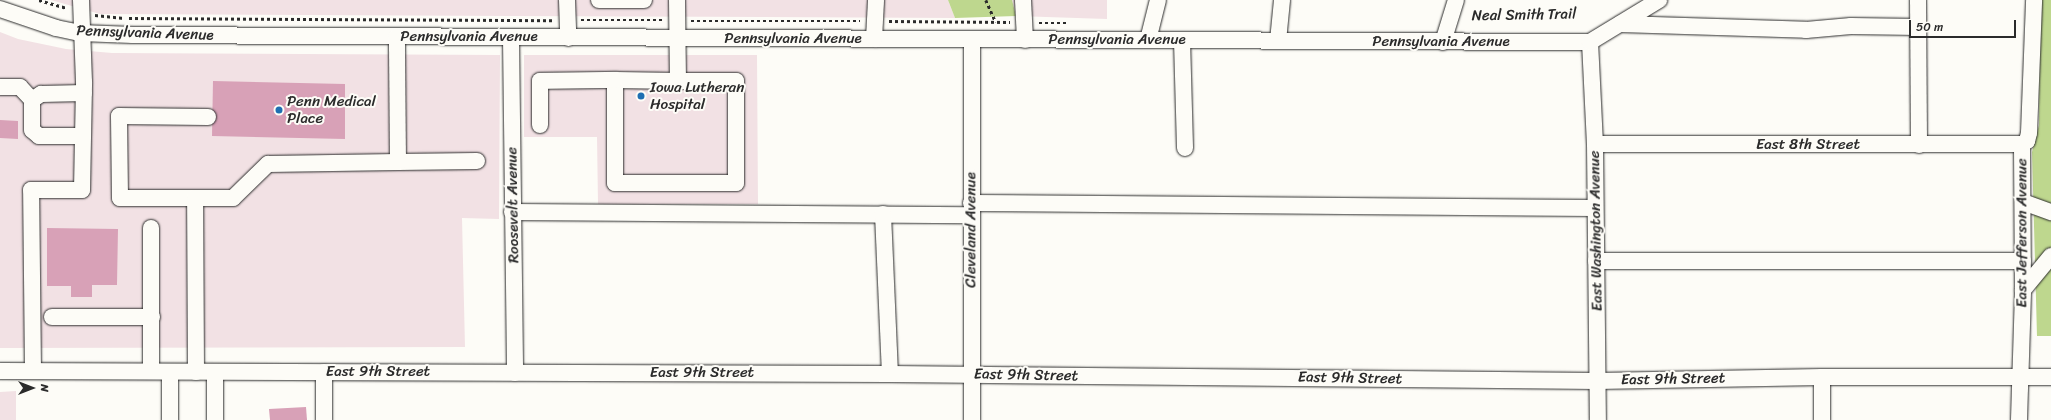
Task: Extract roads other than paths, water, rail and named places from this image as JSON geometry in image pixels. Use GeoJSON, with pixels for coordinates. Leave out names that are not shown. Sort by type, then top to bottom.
{"type":"FeatureCollection","features":[{"type":"Feature","properties":{"kind":"street"},"geometry":{"type":"LineString","coordinates":[[567,0],[568,38]]}},
{"type":"Feature","properties":{"kind":"street"},"geometry":{"type":"LineString","coordinates":[[599,0],[644,0]]}},
{"type":"Feature","properties":{"kind":"street"},"geometry":{"type":"LineString","coordinates":[[677,0],[678,80]]}},
{"type":"Feature","properties":{"kind":"street"},"geometry":{"type":"LineString","coordinates":[[874,39],[876,0]]}},
{"type":"Feature","properties":{"kind":"street"},"geometry":{"type":"LineString","coordinates":[[1023,0],[1025,40]]}},
{"type":"Feature","properties":{"kind":"street"},"geometry":{"type":"LineString","coordinates":[[1148,40],[1158,0]]}},
{"type":"Feature","properties":{"kind":"street"},"geometry":{"type":"LineString","coordinates":[[1278,41],[1282,0]]}},
{"type":"Feature","properties":{"kind":"street"},"geometry":{"type":"LineString","coordinates":[[1443,42],[1456,0]]}},
{"type":"Feature","properties":{"kind":"street"},"geometry":{"type":"LineString","coordinates":[[1590,42],[1659,0]]}},
{"type":"Feature","properties":{"kind":"street"},"geometry":{"type":"LineString","coordinates":[[1918,0],[1919,145]]}},
{"type":"Feature","properties":{"kind":"street","name":"East Jefferson Avenue"},"geometry":{"type":"LineString","coordinates":[[2019,420],[2019,377],[2023,290],[2022,144],[2027,140],[2029,133],[2034,0]]}},
{"type":"Feature","properties":{"kind":"street"},"geometry":{"type":"LineString","coordinates":[[32,371],[31,190],[82,190],[84,93],[80,33],[80,6]]}},
{"type":"Feature","properties":{"kind":"street","name":"Pennsylvania Avenue"},"geometry":{"type":"LineString","coordinates":[[0,9],[38,23],[80,33],[677,39],[1590,42]]}},
{"type":"Feature","properties":{"kind":"street"},"geometry":{"type":"LineString","coordinates":[[1620,24],[1806,30],[1851,26],[1918,27]]}},
{"type":"Feature","properties":{"kind":"street"},"geometry":{"type":"LineString","coordinates":[[397,37],[398,162]]}},
{"type":"Feature","properties":{"kind":"street","name":"Roosevelt Avenue"},"geometry":{"type":"LineString","coordinates":[[511,38],[515,373]]}},
{"type":"Feature","properties":{"kind":"street","name":"Cleveland Avenue"},"geometry":{"type":"LineString","coordinates":[[972,39],[972,420]]}},
{"type":"Feature","properties":{"kind":"street"},"geometry":{"type":"LineString","coordinates":[[1182,40],[1185,148]]}},
{"type":"Feature","properties":{"kind":"street","name":"East Washington Avenue"},"geometry":{"type":"LineString","coordinates":[[1590,42],[1595,144],[1598,420]]}},
{"type":"Feature","properties":{"kind":"street"},"geometry":{"type":"LineString","coordinates":[[540,124],[540,81],[616,80],[736,80],[736,183],[615,183],[616,80]]}},
{"type":"Feature","properties":{"kind":"street"},"geometry":{"type":"LineString","coordinates":[[0,87],[20,87],[32,100],[32,130],[39,136],[83,136]]}},
{"type":"Feature","properties":{"kind":"street"},"geometry":{"type":"LineString","coordinates":[[32,100],[41,94],[84,93]]}},
{"type":"Feature","properties":{"kind":"street"},"geometry":{"type":"LineString","coordinates":[[208,116],[119,116],[120,198],[232,198],[268,164],[477,161]]}},
{"type":"Feature","properties":{"kind":"street","name":"East 8th Street"},"geometry":{"type":"LineString","coordinates":[[1595,144],[2022,144]]}},
{"type":"Feature","properties":{"kind":"street"},"geometry":{"type":"LineString","coordinates":[[195,198],[196,372]]}},
{"type":"Feature","properties":{"kind":"street"},"geometry":{"type":"LineString","coordinates":[[2023,202],[2051,212]]}},
{"type":"Feature","properties":{"kind":"street"},"geometry":{"type":"LineString","coordinates":[[512,212],[883,214],[971,209],[1595,208]]}},
{"type":"Feature","properties":{"kind":"street"},"geometry":{"type":"LineString","coordinates":[[883,214],[890,374]]}},
{"type":"Feature","properties":{"kind":"street"},"geometry":{"type":"LineString","coordinates":[[151,228],[151,371]]}},
{"type":"Feature","properties":{"kind":"street"},"geometry":{"type":"LineString","coordinates":[[2023,290],[2051,256]]}},
{"type":"Feature","properties":{"kind":"street"},"geometry":{"type":"LineString","coordinates":[[1596,261],[2023,261]]}},
{"type":"Feature","properties":{"kind":"street"},"geometry":{"type":"LineString","coordinates":[[52,317],[152,317]]}},
{"type":"Feature","properties":{"kind":"street","name":"East 9th Street"},"geometry":{"type":"LineString","coordinates":[[0,371],[890,374],[1597,381],[1822,377],[2051,377]]}},
{"type":"Feature","properties":{"kind":"street"},"geometry":{"type":"LineString","coordinates":[[170,372],[170,420]]}},
{"type":"Feature","properties":{"kind":"street"},"geometry":{"type":"LineString","coordinates":[[215,372],[215,420]]}},
{"type":"Feature","properties":{"kind":"street"},"geometry":{"type":"LineString","coordinates":[[324,372],[324,420]]}},
{"type":"Feature","properties":{"kind":"street"},"geometry":{"type":"LineString","coordinates":[[1822,377],[1822,420]]}},
{"type":"Feature","properties":{"kind":"place","name":"Iowa Lutheran Hospital"},"geometry":{"type":"Point","coordinates":[641,96]}},
{"type":"Feature","properties":{"kind":"place","name":"Penn Medical Place"},"geometry":{"type":"Point","coordinates":[279,110]}}]}
